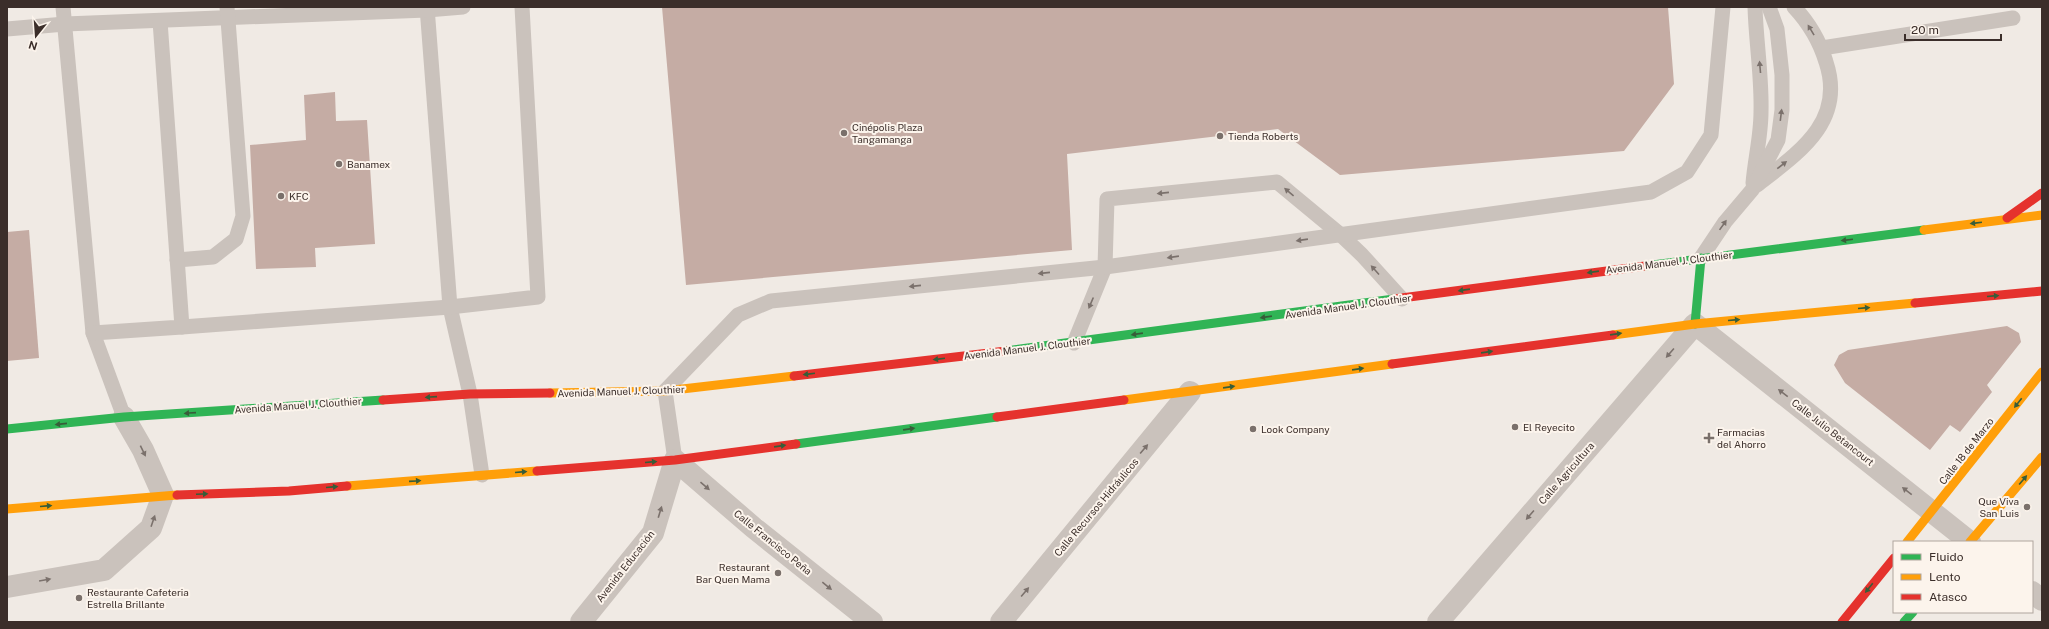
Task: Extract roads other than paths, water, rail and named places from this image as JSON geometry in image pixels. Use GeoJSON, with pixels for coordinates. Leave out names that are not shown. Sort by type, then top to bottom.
{"type":"FeatureCollection","features":[{"type":"Feature","properties":{"kind":"main road"},"geometry":{"type":"LineString","coordinates":[[2004,220],[2042,193]]}},
{"type":"Feature","properties":{"kind":"main road","name":"Avenida Manuel J. Clouthier"},"geometry":{"type":"LineString","coordinates":[[7,429],[124,417],[470,394],[665,391],[1074,343],[1701,258],[2042,215]]}},
{"type":"Feature","properties":{"kind":"main road"},"geometry":{"type":"LineString","coordinates":[[1695,324],[1701,258]]}},
{"type":"Feature","properties":{"kind":"main road"},"geometry":{"type":"LineString","coordinates":[[7,509],[163,495],[289,491],[675,460],[1695,324],[2042,291]]}},
{"type":"Feature","properties":{"kind":"main road","name":"Calle 18 de Marzo"},"geometry":{"type":"LineString","coordinates":[[1908,541],[2042,372]]}},
{"type":"Feature","properties":{"kind":"main road"},"geometry":{"type":"LineString","coordinates":[[1971,541],[2042,457]]}},
{"type":"Feature","properties":{"kind":"main road"},"geometry":{"type":"LineString","coordinates":[[1842,622],[1893,559]]}},
{"type":"Feature","properties":{"kind":"main road"},"geometry":{"type":"LineString","coordinates":[[1904,622],[1912,613]]}},
{"type":"Feature","properties":{"kind":"street","name":"Calle Julio Betancourt"},"geometry":{"type":"LineString","coordinates":[[1695,324],[1969,541]]}},
{"type":"Feature","properties":{"kind":"street","name":"Calle Agricultura"},"geometry":{"type":"LineString","coordinates":[[1438,622],[1695,324]]}},
{"type":"Feature","properties":{"kind":"street","name":"Calle Recursos Hidráulicos"},"geometry":{"type":"LineString","coordinates":[[1001,622],[1190,392]]}},
{"type":"Feature","properties":{"kind":"street"},"geometry":{"type":"LineString","coordinates":[[7,587],[104,570],[151,528],[163,495],[143,450],[124,417]]}},
{"type":"Feature","properties":{"kind":"street","name":"Avenida Educación"},"geometry":{"type":"LineString","coordinates":[[581,622],[653,533],[675,460]]}},
{"type":"Feature","properties":{"kind":"street","name":"Calle Francisco Peña"},"geometry":{"type":"LineString","coordinates":[[675,460],[754,528],[872,622]]}},
{"type":"Feature","properties":{"kind":"street"},"geometry":{"type":"LineString","coordinates":[[2033,593],[2042,600]]}},
{"type":"Feature","properties":{"kind":"lane"},"geometry":{"type":"LineString","coordinates":[[63,7],[93,333],[124,417]]}},
{"type":"Feature","properties":{"kind":"lane"},"geometry":{"type":"LineString","coordinates":[[7,29],[65,24],[160,20],[227,13],[463,7]]}},
{"type":"Feature","properties":{"kind":"lane"},"geometry":{"type":"LineString","coordinates":[[93,333],[450,307],[538,296],[522,7]]}},
{"type":"Feature","properties":{"kind":"lane"},"geometry":{"type":"LineString","coordinates":[[675,460],[665,391],[738,314],[770,301],[1105,267],[1651,192],[1687,172],[1711,135],[1723,7]]}},
{"type":"Feature","properties":{"kind":"lane"},"geometry":{"type":"LineString","coordinates":[[1752,190],[1755,161],[1760,140],[1761,111],[1761,72],[1755,7]]}},
{"type":"Feature","properties":{"kind":"lane"},"geometry":{"type":"LineString","coordinates":[[1752,190],[1778,140],[1782,110],[1782,75],[1777,29],[1769,7]]}},
{"type":"Feature","properties":{"kind":"lane"},"geometry":{"type":"LineString","coordinates":[[1701,258],[1725,222],[1752,190],[1797,154],[1812,138],[1827,115],[1831,98],[1831,76],[1822,48],[1803,16],[1794,7]]}},
{"type":"Feature","properties":{"kind":"lane"},"geometry":{"type":"LineString","coordinates":[[427,8],[450,307],[470,394],[482,476]]}},
{"type":"Feature","properties":{"kind":"lane"},"geometry":{"type":"LineString","coordinates":[[177,260],[212,257],[236,239],[243,216],[227,13]]}},
{"type":"Feature","properties":{"kind":"lane"},"geometry":{"type":"LineString","coordinates":[[1822,48],[2014,18]]}},
{"type":"Feature","properties":{"kind":"lane"},"geometry":{"type":"LineString","coordinates":[[160,20],[182,327]]}},
{"type":"Feature","properties":{"kind":"lane"},"geometry":{"type":"LineString","coordinates":[[1074,343],[1105,267],[1107,199],[1277,182],[1362,254],[1402,299]]}},
{"type":"Feature","properties":{"kind":"place","name":"Cinépolis Plaza Tangamanga"},"geometry":{"type":"Point","coordinates":[844,133]}},
{"type":"Feature","properties":{"kind":"place","name":"Tienda Roberts"},"geometry":{"type":"Point","coordinates":[1220,136]}},
{"type":"Feature","properties":{"kind":"place","name":"Banamex"},"geometry":{"type":"Point","coordinates":[339,164]}},
{"type":"Feature","properties":{"kind":"place","name":"KFC"},"geometry":{"type":"Point","coordinates":[281,196]}},
{"type":"Feature","properties":{"kind":"place","name":"El Reyecito"},"geometry":{"type":"Point","coordinates":[1515,427]}},
{"type":"Feature","properties":{"kind":"place","name":"Look Company"},"geometry":{"type":"Point","coordinates":[1253,429]}},
{"type":"Feature","properties":{"kind":"place","name":"Farmacias del Ahorro"},"geometry":{"type":"Point","coordinates":[1709,438]}},
{"type":"Feature","properties":{"kind":"place","name":"Que Viva San Luis"},"geometry":{"type":"Point","coordinates":[2027,507]}},
{"type":"Feature","properties":{"kind":"place","name":"Restaurant Bar Quen Mama"},"geometry":{"type":"Point","coordinates":[778,573]}},
{"type":"Feature","properties":{"kind":"place","name":"Restaurante Cafeteria Estrella Brillante"},"geometry":{"type":"Point","coordinates":[79,598]}}]}
